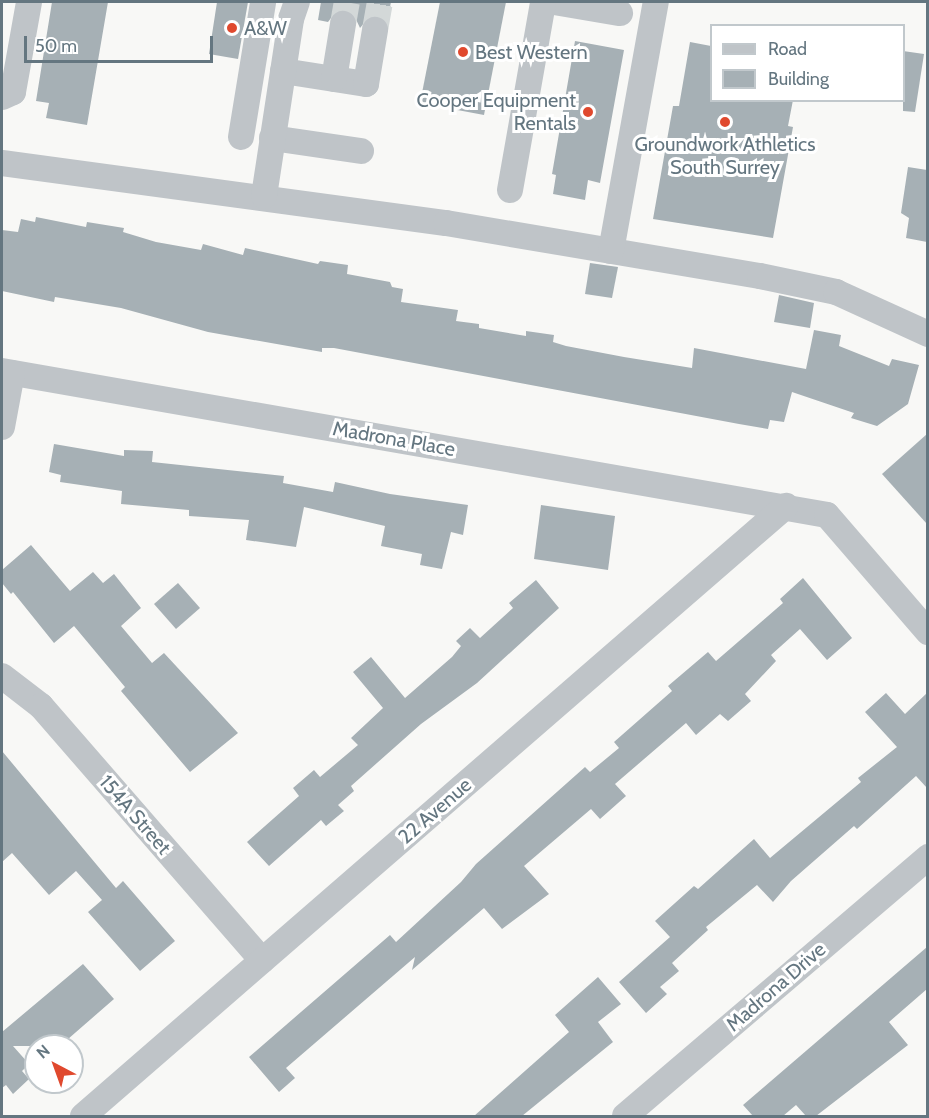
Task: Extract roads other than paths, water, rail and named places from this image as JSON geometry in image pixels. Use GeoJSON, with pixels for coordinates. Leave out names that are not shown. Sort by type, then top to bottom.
{"type":"FeatureCollection","features":[{"type":"Feature","properties":{"kind":"street"},"geometry":{"type":"LineString","coordinates":[[2,97],[13,92],[29,2]]}},
{"type":"Feature","properties":{"kind":"street"},"geometry":{"type":"LineString","coordinates":[[241,137],[263,2]]}},
{"type":"Feature","properties":{"kind":"street"},"geometry":{"type":"LineString","coordinates":[[264,196],[283,71],[297,2]]}},
{"type":"Feature","properties":{"kind":"street"},"geometry":{"type":"LineString","coordinates":[[510,190],[543,2]]}},
{"type":"Feature","properties":{"kind":"street"},"geometry":{"type":"LineString","coordinates":[[554,2],[620,13]]}},
{"type":"Feature","properties":{"kind":"street"},"geometry":{"type":"LineString","coordinates":[[611,251],[656,2]]}},
{"type":"Feature","properties":{"kind":"street"},"geometry":{"type":"LineString","coordinates":[[283,71],[342,80],[359,27]]}},
{"type":"Feature","properties":{"kind":"street"},"geometry":{"type":"LineString","coordinates":[[272,138],[361,151]]}},
{"type":"Feature","properties":{"kind":"street"},"geometry":{"type":"LineString","coordinates":[[2,163],[264,196],[611,251],[836,292],[927,334]]}},
{"type":"Feature","properties":{"kind":"street"},"geometry":{"type":"LineString","coordinates":[[2,427],[7,372]]}},
{"type":"Feature","properties":{"kind":"street","name":"Madrona Place"},"geometry":{"type":"LineString","coordinates":[[7,372],[786,506]]}},
{"type":"Feature","properties":{"kind":"street"},"geometry":{"type":"LineString","coordinates":[[786,506],[827,515],[927,632]]}},
{"type":"Feature","properties":{"kind":"street","name":"22 Avenue"},"geometry":{"type":"LineString","coordinates":[[83,1116],[786,506]]}},
{"type":"Feature","properties":{"kind":"street","name":"154A Street"},"geometry":{"type":"LineString","coordinates":[[2,676],[40,706],[262,960]]}},
{"type":"Feature","properties":{"kind":"street","name":"Madrona Drive"},"geometry":{"type":"LineString","coordinates":[[625,1116],[927,857]]}},
{"type":"Feature","properties":{"kind":"tunnel"},"geometry":{"type":"LineString","coordinates":[[343,24],[347,2]]}},
{"type":"Feature","properties":{"kind":"tunnel"},"geometry":{"type":"LineString","coordinates":[[375,30],[380,2]]}},
{"type":"Feature","properties":{"kind":"place","name":"A&W"},"geometry":{"type":"Point","coordinates":[232,28]}},
{"type":"Feature","properties":{"kind":"place","name":"Best Western"},"geometry":{"type":"Point","coordinates":[463,52]}},
{"type":"Feature","properties":{"kind":"place","name":"Cooper Equipment Rentals"},"geometry":{"type":"Point","coordinates":[588,112]}},
{"type":"Feature","properties":{"kind":"place","name":"Groundwork Athletics South Surrey"},"geometry":{"type":"Point","coordinates":[725,122]}}]}
